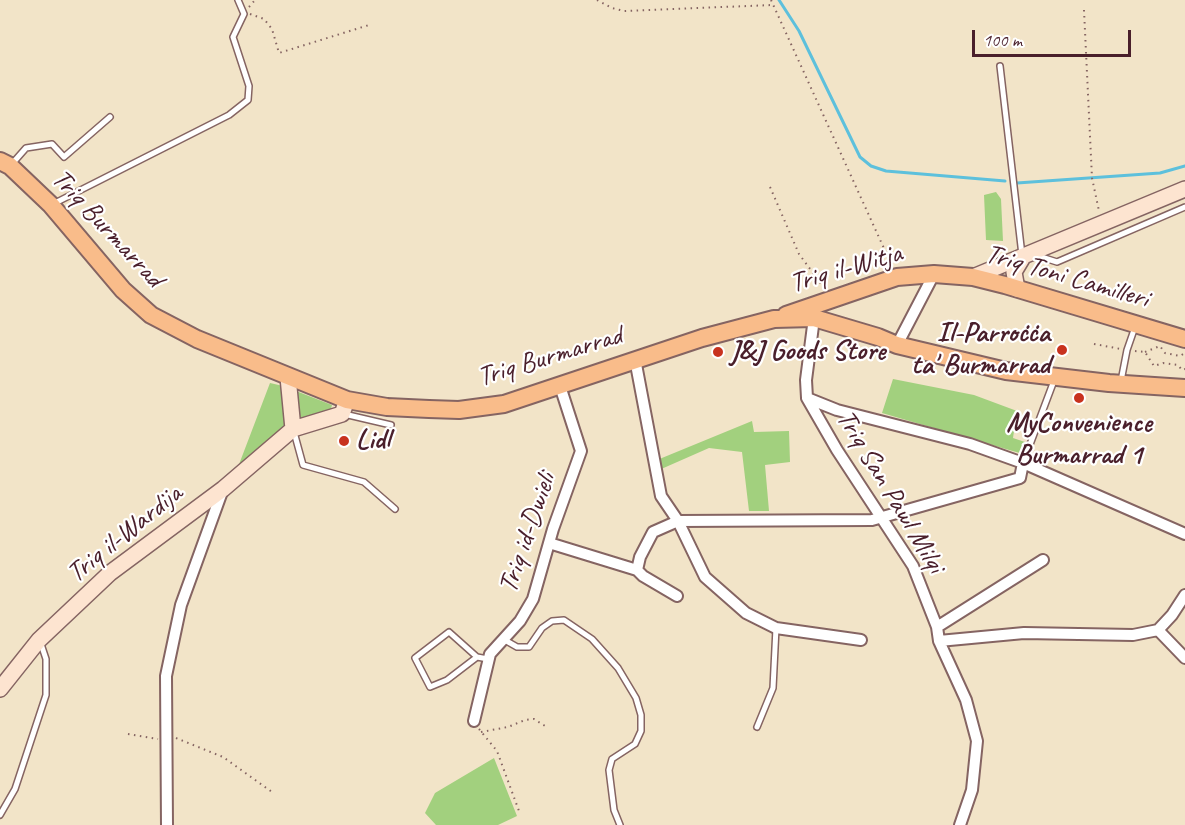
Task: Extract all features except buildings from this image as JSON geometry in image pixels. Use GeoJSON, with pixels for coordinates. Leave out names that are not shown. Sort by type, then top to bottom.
{"type":"FeatureCollection","features":[{"type":"Feature","properties":{"kind":"main road","name":"Triq Burmarrad"},"geometry":{"type":"LineString","coordinates":[[5,164],[51,205],[123,290],[151,315],[197,339],[288,377],[345,407],[459,410],[504,404],[702,338],[774,319],[814,318],[879,337],[897,345],[1005,371],[1185,387]]}},
{"type":"Feature","properties":{"kind":"main road","name":"Triq il-Witja"},"geometry":{"type":"LineString","coordinates":[[774,319],[897,277],[934,274]]}},
{"type":"Feature","properties":{"kind":"main road","name":"Triq Toni Camilleri"},"geometry":{"type":"LineString","coordinates":[[934,274],[973,277],[1185,339]]}},
{"type":"Feature","properties":{"kind":"street"},"geometry":{"type":"LineString","coordinates":[[973,277],[1185,189]]}},
{"type":"Feature","properties":{"kind":"street"},"geometry":{"type":"LineString","coordinates":[[1017,289],[1014,272],[1027,255]]}},
{"type":"Feature","properties":{"kind":"street"},"geometry":{"type":"LineString","coordinates":[[897,345],[934,274]]}},
{"type":"Feature","properties":{"kind":"street","name":"Triq San Pawl Milqi"},"geometry":{"type":"LineString","coordinates":[[814,318],[806,380],[807,399],[913,566],[937,627],[939,641],[966,700],[977,741],[972,790],[960,825]]}},
{"type":"Feature","properties":{"kind":"street"},"geometry":{"type":"LineString","coordinates":[[635,359],[661,496],[678,521],[705,577],[746,614],[776,628],[861,640]]}},
{"type":"Feature","properties":{"kind":"street"},"geometry":{"type":"LineString","coordinates":[[288,377],[293,429]]}},
{"type":"Feature","properties":{"kind":"street","name":"Triq id-Dwieli"},"geometry":{"type":"LineString","coordinates":[[474,721],[488,659],[492,651],[523,617],[532,599],[581,451],[560,386]]}},
{"type":"Feature","properties":{"kind":"street"},"geometry":{"type":"LineString","coordinates":[[807,399],[832,408],[970,444],[1023,463],[1185,534]]}},
{"type":"Feature","properties":{"kind":"street","name":"Triq il-Wardija"},"geometry":{"type":"LineString","coordinates":[[0,689],[39,640],[110,573],[223,489],[293,429],[345,407]]}},
{"type":"Feature","properties":{"kind":"street"},"geometry":{"type":"LineString","coordinates":[[822,425],[831,416],[832,408]]}},
{"type":"Feature","properties":{"kind":"street"},"geometry":{"type":"LineString","coordinates":[[637,570],[640,557],[653,532],[678,521],[872,520],[1020,478],[1023,463]]}},
{"type":"Feature","properties":{"kind":"street"},"geometry":{"type":"LineString","coordinates":[[167,825],[166,676],[181,605],[223,489]]}},
{"type":"Feature","properties":{"kind":"street"},"geometry":{"type":"LineString","coordinates":[[549,543],[637,570],[677,596]]}},
{"type":"Feature","properties":{"kind":"street"},"geometry":{"type":"LineString","coordinates":[[937,627],[1043,560]]}},
{"type":"Feature","properties":{"kind":"street"},"geometry":{"type":"LineString","coordinates":[[939,641],[1024,633],[1133,635],[1158,630],[1172,615],[1185,595]]}},
{"type":"Feature","properties":{"kind":"street"},"geometry":{"type":"LineString","coordinates":[[1158,630],[1185,658]]}},
{"type":"Feature","properties":{"kind":"lane"},"geometry":{"type":"LineString","coordinates":[[51,205],[229,115],[248,100],[249,86],[233,37],[244,14],[238,0]]}},
{"type":"Feature","properties":{"kind":"lane"},"geometry":{"type":"LineString","coordinates":[[1000,66],[1027,255],[1057,262],[1185,207]]}},
{"type":"Feature","properties":{"kind":"lane"},"geometry":{"type":"LineString","coordinates":[[5,164],[26,148],[52,144],[64,157],[110,117]]}},
{"type":"Feature","properties":{"kind":"lane"},"geometry":{"type":"LineString","coordinates":[[1121,383],[1127,350],[1136,324]]}},
{"type":"Feature","properties":{"kind":"lane"},"geometry":{"type":"LineString","coordinates":[[1023,463],[1056,376]]}},
{"type":"Feature","properties":{"kind":"lane"},"geometry":{"type":"LineString","coordinates":[[345,407],[392,425]]}},
{"type":"Feature","properties":{"kind":"lane"},"geometry":{"type":"LineString","coordinates":[[293,429],[303,465],[364,482],[395,510]]}},
{"type":"Feature","properties":{"kind":"lane"},"geometry":{"type":"LineString","coordinates":[[503,639],[517,647],[529,647],[542,628],[552,621],[564,620],[592,639],[618,668],[636,698],[641,715],[641,731],[635,744],[612,759],[609,770],[614,810],[620,825]]}},
{"type":"Feature","properties":{"kind":"lane"},"geometry":{"type":"LineString","coordinates":[[757,727],[773,688],[776,628]]}},
{"type":"Feature","properties":{"kind":"lane"},"geometry":{"type":"LineString","coordinates":[[477,657],[447,681],[430,687],[415,657],[449,632],[477,657],[488,659]]}},
{"type":"Feature","properties":{"kind":"lane"},"geometry":{"type":"LineString","coordinates":[[0,815],[15,789],[46,696],[46,659],[39,640]]}},
{"type":"Feature","properties":{"kind":"path"},"geometry":{"type":"LineString","coordinates":[[597,0],[624,11],[773,5]]}},
{"type":"Feature","properties":{"kind":"path"},"geometry":{"type":"LineString","coordinates":[[771,0],[897,277]]}},
{"type":"Feature","properties":{"kind":"path"},"geometry":{"type":"LineString","coordinates":[[1084,10],[1092,178],[1102,225]]}},
{"type":"Feature","properties":{"kind":"path"},"geometry":{"type":"LineString","coordinates":[[244,14],[254,14],[268,24],[272,29],[279,53],[369,25]]}},
{"type":"Feature","properties":{"kind":"path"},"geometry":{"type":"LineString","coordinates":[[770,187],[799,254],[832,298]]}},
{"type":"Feature","properties":{"kind":"path"},"geometry":{"type":"LineString","coordinates":[[1094,345],[1146,352],[1160,346],[1165,352],[1180,356],[1185,353]]}},
{"type":"Feature","properties":{"kind":"path"},"geometry":{"type":"LineString","coordinates":[[1146,352],[1154,366],[1163,363],[1178,365],[1182,370],[1185,369]]}},
{"type":"Feature","properties":{"kind":"path"},"geometry":{"type":"LineString","coordinates":[[481,732],[534,719],[545,726]]}},
{"type":"Feature","properties":{"kind":"path"},"geometry":{"type":"LineString","coordinates":[[474,721],[497,751],[519,812]]}},
{"type":"Feature","properties":{"kind":"path"},"geometry":{"type":"LineString","coordinates":[[128,734],[167,737],[222,757],[272,792]]}},
{"type":"Feature","properties":{"kind":"green space"},"geometry":{"type":"Polygon","coordinates":[[[996,192],[1001,199],[1003,241],[986,240],[984,195],[996,192]]]}},
{"type":"Feature","properties":{"kind":"green space"},"geometry":{"type":"Polygon","coordinates":[[[893,379],[974,395],[1017,411],[1013,438],[1028,443],[1023,454],[882,413],[893,379]]]}},
{"type":"Feature","properties":{"kind":"green space"},"geometry":{"type":"Polygon","coordinates":[[[270,383],[283,386],[287,421],[285,428],[238,467],[270,383]]]}},
{"type":"Feature","properties":{"kind":"green space"},"geometry":{"type":"Polygon","coordinates":[[[296,391],[332,405],[330,413],[296,420],[296,391]]]}},
{"type":"Feature","properties":{"kind":"green space"},"geometry":{"type":"Polygon","coordinates":[[[752,421],[754,432],[789,431],[790,462],[765,465],[769,511],[749,511],[742,452],[709,448],[659,470],[657,460],[752,421]]]}},
{"type":"Feature","properties":{"kind":"green space"},"geometry":{"type":"Polygon","coordinates":[[[494,758],[517,816],[498,825],[436,825],[425,813],[435,793],[494,758]]]}},
{"type":"Feature","properties":{"kind":"waterway"},"geometry":{"type":"LineString","coordinates":[[779,0],[799,31],[860,157],[871,166],[886,171],[1005,181]]}},
{"type":"Feature","properties":{"kind":"waterway"},"geometry":{"type":"LineString","coordinates":[[1017,183],[1160,173],[1185,166]]}},
{"type":"Feature","properties":{"kind":"place","name":"Il-Parroċċa ta' Burmarrad"},"geometry":{"type":"Point","coordinates":[1062,350]}},
{"type":"Feature","properties":{"kind":"place","name":"J&J Goods Store"},"geometry":{"type":"Point","coordinates":[718,352]}},
{"type":"Feature","properties":{"kind":"place","name":"MyConvenience Burmarrad 1"},"geometry":{"type":"Point","coordinates":[1079,398]}},
{"type":"Feature","properties":{"kind":"place","name":"Lidl"},"geometry":{"type":"Point","coordinates":[344,441]}}]}
